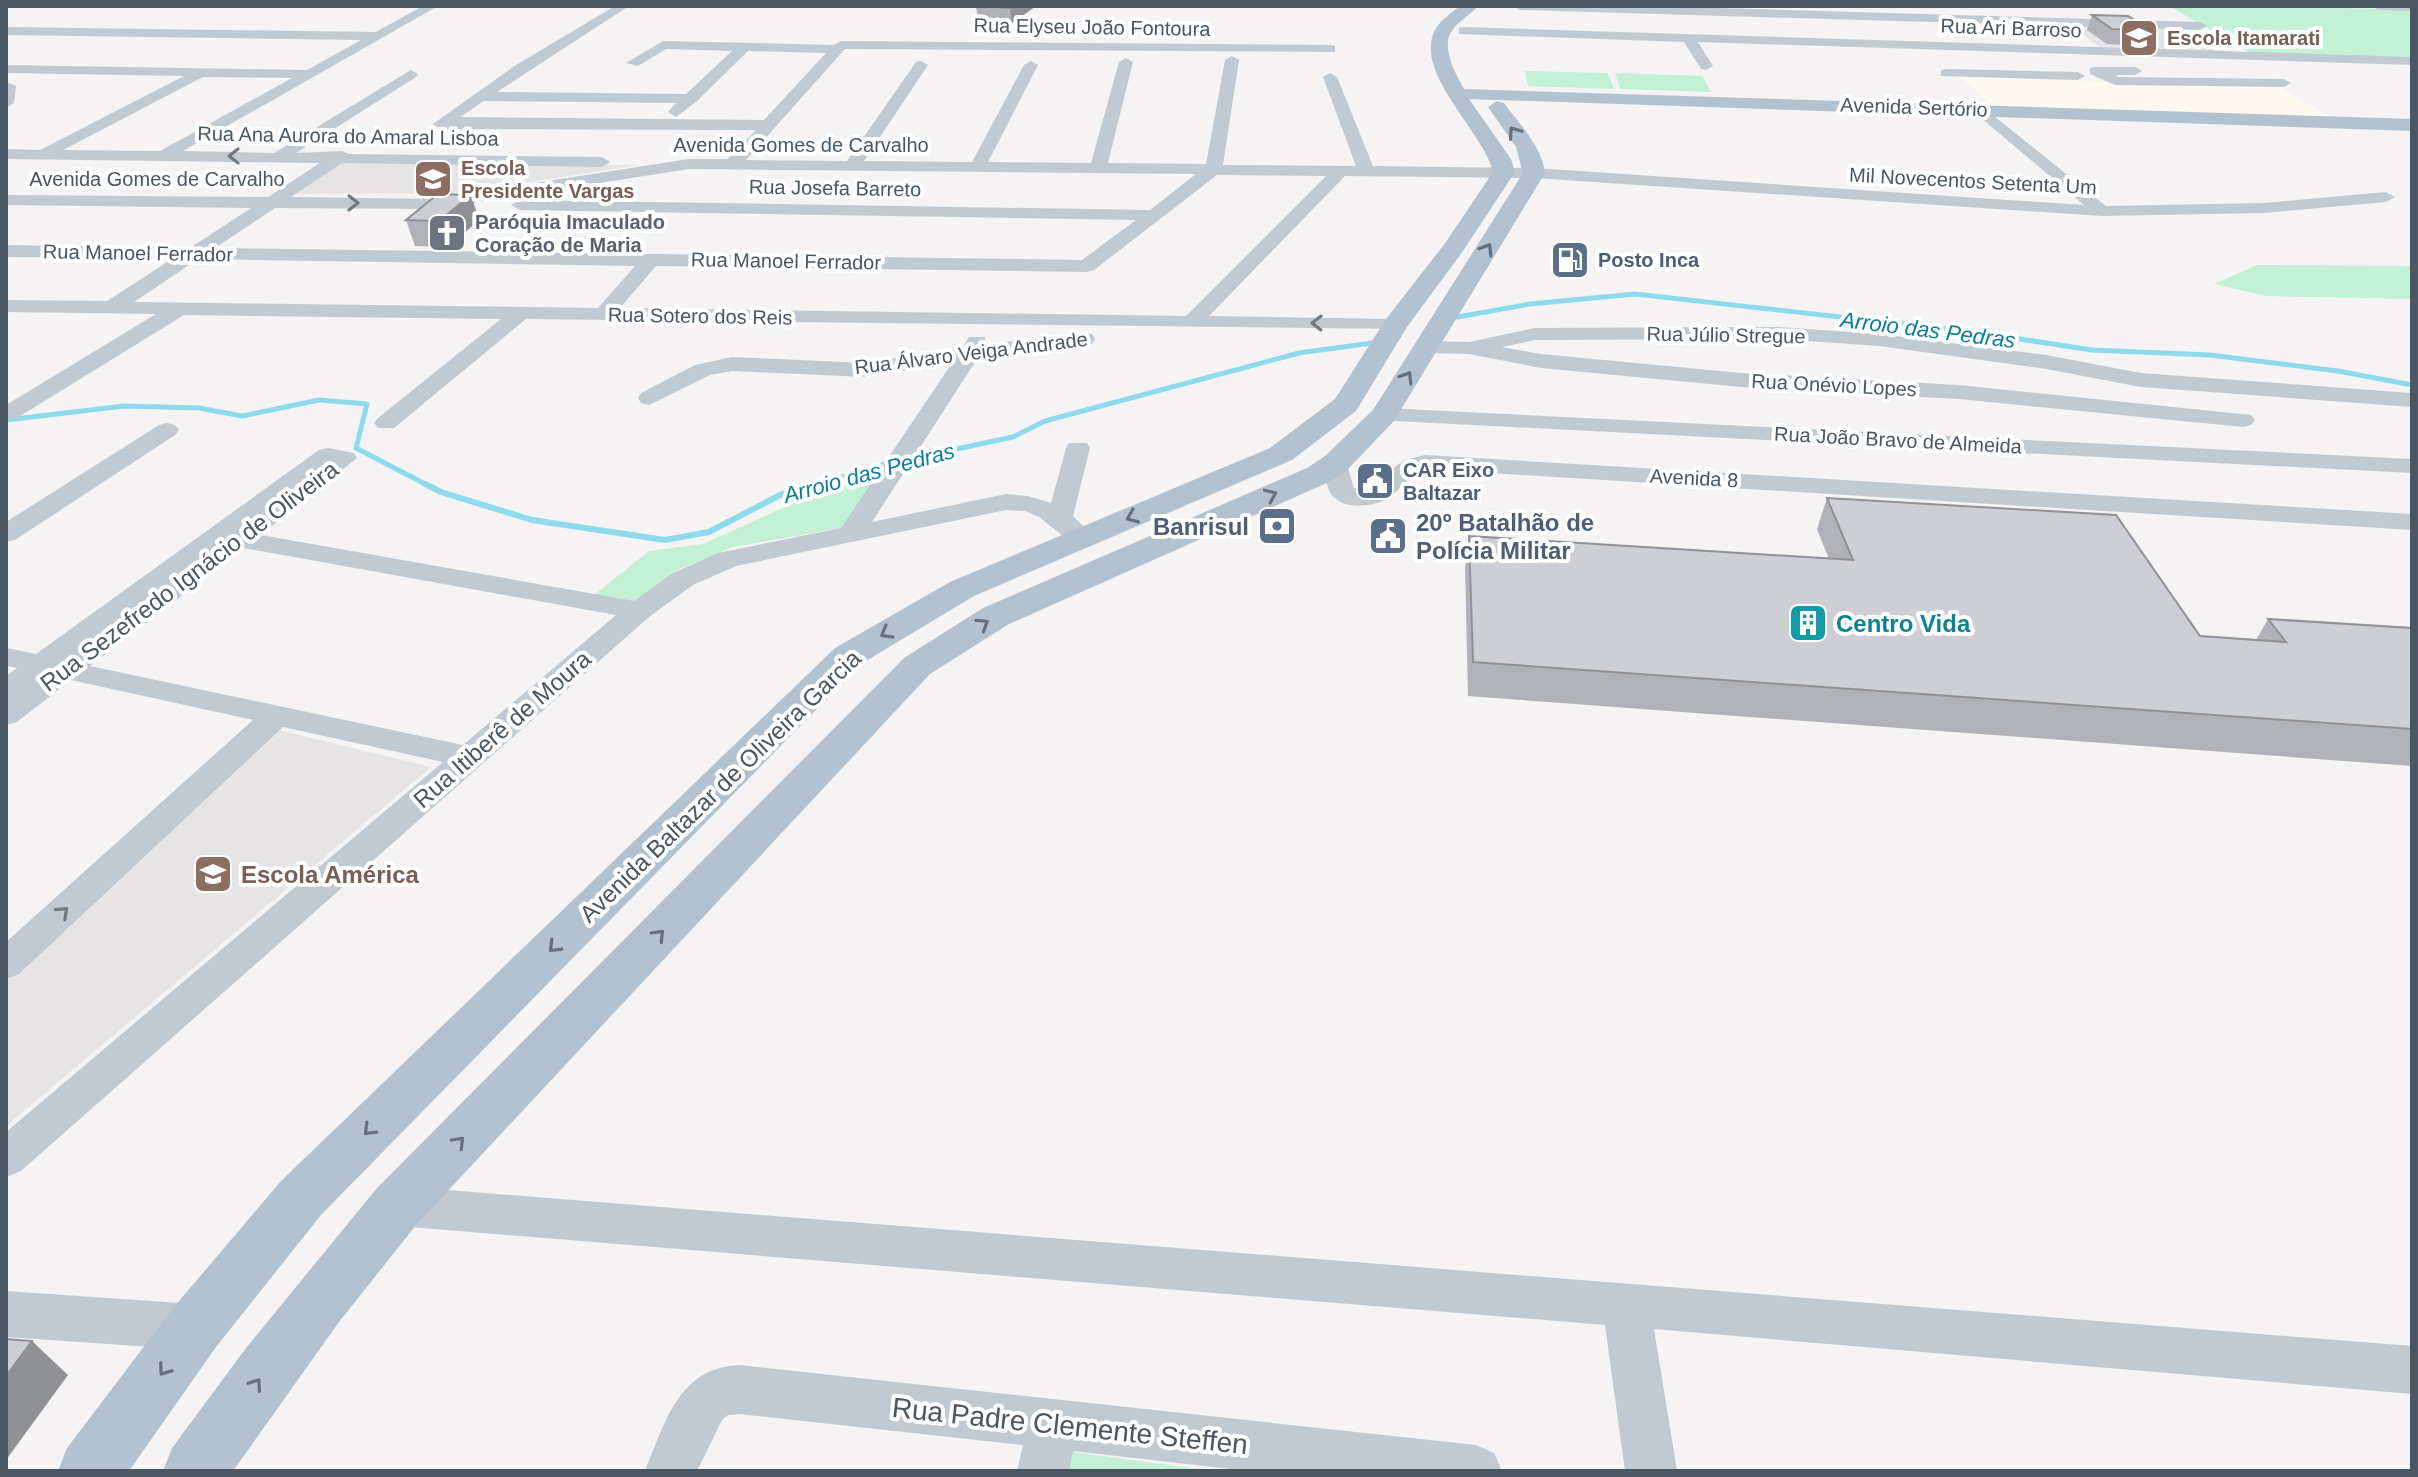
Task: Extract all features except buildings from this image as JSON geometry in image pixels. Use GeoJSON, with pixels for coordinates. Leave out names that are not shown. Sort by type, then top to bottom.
{"type":"FeatureCollection","features":[{"type":"Feature","properties":{"kind":"main road"},"geometry":{"type":"LineString","coordinates":[[1470,6],[1442,31],[1439,41],[1444,67],[1457,93],[1501,159],[1504,172]]}},
{"type":"Feature","properties":{"kind":"main road"},"geometry":{"type":"LineString","coordinates":[[1464,50],[1464,31],[1491,6]]}},
{"type":"Feature","properties":{"kind":"main road"},"geometry":{"type":"LineString","coordinates":[[195,1471],[279,1350],[338,1274],[397,1206],[917,666],[996,616],[1318,475],[1336,463],[1384,415],[1534,173],[1534,163],[1528,152],[1483,87]]}},
{"type":"Feature","properties":{"kind":"main road","name":"Avenida Sertório"},"geometry":{"type":"LineString","coordinates":[[1457,93],[1483,87],[2412,124]]}},
{"type":"Feature","properties":{"kind":"main road","name":"Avenida Baltazar de Oliveira Garcia"},"geometry":{"type":"LineString","coordinates":[[90,1471],[195,1327],[301,1198],[848,656],[1071,527],[1281,454],[1346,405],[1389,334],[1455,246],[1504,172]]}},
{"type":"Feature","properties":{"kind":"street"},"geometry":{"type":"LineString","coordinates":[[163,155],[432,6]]}},
{"type":"Feature","properties":{"kind":"street"},"geometry":{"type":"LineString","coordinates":[[396,157],[521,68],[623,6]]}},
{"type":"Feature","properties":{"kind":"street"},"geometry":{"type":"LineString","coordinates":[[1520,6],[1882,16],[2179,19],[2235,56],[2269,75],[2284,83],[2115,81],[2095,71],[2269,75],[2295,77],[2227,41]]}},
{"type":"Feature","properties":{"kind":"street"},"geometry":{"type":"LineString","coordinates":[[1870,6],[1950,76],[2078,76]]}},
{"type":"Feature","properties":{"kind":"street"},"geometry":{"type":"LineString","coordinates":[[2378,6],[2412,7]]}},
{"type":"Feature","properties":{"kind":"street"},"geometry":{"type":"LineString","coordinates":[[2159,12],[2214,33]]}},
{"type":"Feature","properties":{"kind":"street"},"geometry":{"type":"LineString","coordinates":[[6,31],[378,36]]}},
{"type":"Feature","properties":{"kind":"street","name":"Rua Ari Barroso"},"geometry":{"type":"LineString","coordinates":[[1464,31],[2412,61]]}},
{"type":"Feature","properties":{"kind":"street"},"geometry":{"type":"LineString","coordinates":[[6,38],[363,44]]}},
{"type":"Feature","properties":{"kind":"street"},"geometry":{"type":"LineString","coordinates":[[1688,38],[1706,66]]}},
{"type":"Feature","properties":{"kind":"street","name":"Rua Elyseu João Fontoura"},"geometry":{"type":"LineString","coordinates":[[633,63],[663,45],[835,49],[853,44],[1330,49]]}},
{"type":"Feature","properties":{"kind":"street"},"geometry":{"type":"LineString","coordinates":[[663,125],[743,48]]}},
{"type":"Feature","properties":{"kind":"street"},"geometry":{"type":"LineString","coordinates":[[732,165],[835,49]]}},
{"type":"Feature","properties":{"kind":"street"},"geometry":{"type":"LineString","coordinates":[[43,153],[240,53]]}},
{"type":"Feature","properties":{"kind":"street"},"geometry":{"type":"LineString","coordinates":[[1154,215],[1214,169],[1232,60]]}},
{"type":"Feature","properties":{"kind":"street"},"geometry":{"type":"LineString","coordinates":[[1098,169],[1126,62]]}},
{"type":"Feature","properties":{"kind":"street"},"geometry":{"type":"LineString","coordinates":[[852,166],[921,65]]}},
{"type":"Feature","properties":{"kind":"street"},"geometry":{"type":"LineString","coordinates":[[977,168],[1031,65]]}},
{"type":"Feature","properties":{"kind":"street"},"geometry":{"type":"LineString","coordinates":[[6,69],[310,74]]}},
{"type":"Feature","properties":{"kind":"street"},"geometry":{"type":"LineString","coordinates":[[280,156],[411,74]]}},
{"type":"Feature","properties":{"kind":"street"},"geometry":{"type":"LineString","coordinates":[[1330,77],[1366,171]]}},
{"type":"Feature","properties":{"kind":"street"},"geometry":{"type":"LineString","coordinates":[[6,103],[9,86]]}},
{"type":"Feature","properties":{"kind":"street"},"geometry":{"type":"LineString","coordinates":[[481,96],[691,99]]}},
{"type":"Feature","properties":{"kind":"street"},"geometry":{"type":"LineString","coordinates":[[1979,109],[2102,211]]}},
{"type":"Feature","properties":{"kind":"street"},"geometry":{"type":"LineString","coordinates":[[431,131],[769,125]]}},
{"type":"Feature","properties":{"kind":"street","name":"Rua Ana Aurora do Amaral Lisboa"},"geometry":{"type":"LineString","coordinates":[[6,154],[342,156],[689,164]]}},
{"type":"Feature","properties":{"kind":"street"},"geometry":{"type":"LineString","coordinates":[[111,308],[342,156]]}},
{"type":"Feature","properties":{"kind":"street","name":"Avenida Gomes de Carvalho"},"geometry":{"type":"LineString","coordinates":[[511,199],[689,164],[1504,172]]}},
{"type":"Feature","properties":{"kind":"street"},"geometry":{"type":"LineString","coordinates":[[1193,321],[1340,171]]}},
{"type":"Feature","properties":{"kind":"street"},"geometry":{"type":"LineString","coordinates":[[1504,172],[1534,173]]}},
{"type":"Feature","properties":{"kind":"street","name":"Mil Novecentos Setenta Um"},"geometry":{"type":"LineString","coordinates":[[1534,173],[2102,211],[2264,208],[2386,197]]}},
{"type":"Feature","properties":{"kind":"street","name":"Rua Josefa Barreto"},"geometry":{"type":"LineString","coordinates":[[433,204],[511,199],[1154,215]]}},
{"type":"Feature","properties":{"kind":"street","name":"Avenida Gomes de Carvalho"},"geometry":{"type":"LineString","coordinates":[[6,200],[433,204]]}},
{"type":"Feature","properties":{"kind":"street","name":"Rua Manoel Ferrador"},"geometry":{"type":"LineString","coordinates":[[6,251],[1087,266],[1154,215]]}},
{"type":"Feature","properties":{"kind":"street"},"geometry":{"type":"LineString","coordinates":[[604,314],[651,259]]}},
{"type":"Feature","properties":{"kind":"street","name":"Rua Sotero dos Reis"},"geometry":{"type":"LineString","coordinates":[[6,306],[1252,322],[1389,334]]}},
{"type":"Feature","properties":{"kind":"street"},"geometry":{"type":"LineString","coordinates":[[9,413],[179,309]]}},
{"type":"Feature","properties":{"kind":"street"},"geometry":{"type":"LineString","coordinates":[[386,423],[521,313]]}},
{"type":"Feature","properties":{"kind":"street"},"geometry":{"type":"LineString","coordinates":[[851,533],[992,321]]}},
{"type":"Feature","properties":{"kind":"street","name":"Rua Álvaro Veiga Andrade"},"geometry":{"type":"LineString","coordinates":[[649,398],[703,370],[732,364],[864,370],[970,353],[1109,337],[1232,328],[1252,322]]}},
{"type":"Feature","properties":{"kind":"street","name":"Rua Onévio Lopes"},"geometry":{"type":"LineString","coordinates":[[1437,329],[1469,348],[1541,361],[1741,380],[1959,392],[2243,420]]}},
{"type":"Feature","properties":{"kind":"street","name":"Rua Júlio Stregue"},"geometry":{"type":"LineString","coordinates":[[1469,348],[1535,334],[1777,333],[1879,340],[2046,362],[2141,380],[2412,400]]}},
{"type":"Feature","properties":{"kind":"street","name":"Rua João Bravo de Almeida"},"geometry":{"type":"LineString","coordinates":[[1384,415],[2412,466]]}},
{"type":"Feature","properties":{"kind":"street"},"geometry":{"type":"LineString","coordinates":[[6,534],[167,430]]}},
{"type":"Feature","properties":{"kind":"street"},"geometry":{"type":"LineString","coordinates":[[1071,527],[1078,448]]}},
{"type":"Feature","properties":{"kind":"street","name":"Rua Sezefredo Ignácio de Oliveira"},"geometry":{"type":"LineString","coordinates":[[6,691],[52,666],[239,539],[345,458],[328,455],[52,666],[6,715]]}},
{"type":"Feature","properties":{"kind":"street","name":"Avenida 8"},"geometry":{"type":"LineString","coordinates":[[1336,463],[1342,492],[1367,498],[1384,491],[1406,466],[1425,462],[2412,522]]}},
{"type":"Feature","properties":{"kind":"street","name":"Rua Itiberê de Moura"},"geometry":{"type":"LineString","coordinates":[[6,1158],[639,611],[683,579],[705,567],[760,551],[1006,502],[1031,504],[1071,527]]}},
{"type":"Feature","properties":{"kind":"street"},"geometry":{"type":"LineString","coordinates":[[239,539],[639,611]]}},
{"type":"Feature","properties":{"kind":"street"},"geometry":{"type":"LineString","coordinates":[[6,657],[469,757]]}},
{"type":"Feature","properties":{"kind":"street"},"geometry":{"type":"LineString","coordinates":[[6,964],[276,716]]}},
{"type":"Feature","properties":{"kind":"street"},"geometry":{"type":"LineString","coordinates":[[397,1206],[2412,1370]]}},
{"type":"Feature","properties":{"kind":"street"},"geometry":{"type":"LineString","coordinates":[[1626,1304],[1651,1471]]}},
{"type":"Feature","properties":{"kind":"street"},"geometry":{"type":"LineString","coordinates":[[6,1314],[195,1327]]}},
{"type":"Feature","properties":{"kind":"street","name":"Rua Padre Clemente Steffen"},"geometry":{"type":"LineString","coordinates":[[671,1471],[690,1428],[711,1396],[728,1390],[749,1390],[1048,1447],[1476,1471]]}},
{"type":"Feature","properties":{"kind":"shaded area","name":"Escola Itamarati"},"geometry":{"type":"Polygon","coordinates":[[[2066,23],[2171,27],[2219,53],[2103,49],[2066,23]]]}},
{"type":"Feature","properties":{"kind":"shaded area"},"geometry":{"type":"Polygon","coordinates":[[[1961,77],[2280,87],[2332,118],[1992,107],[1961,77]]]}},
{"type":"Feature","properties":{"kind":"shaded area","name":"Escola Presidente Vargas"},"geometry":{"type":"Polygon","coordinates":[[[341,161],[639,165],[459,193],[297,194],[341,161]]]}},
{"type":"Feature","properties":{"kind":"shaded area","name":"Escola América"},"geometry":{"type":"Polygon","coordinates":[[[278,730],[431,767],[6,1126],[6,981],[278,730]]]}},
{"type":"Feature","properties":{"kind":"green space"},"geometry":{"type":"Polygon","coordinates":[[[2169,6],[2412,9],[2412,60],[2254,55],[2169,6]]]}},
{"type":"Feature","properties":{"kind":"green space"},"geometry":{"type":"Polygon","coordinates":[[[1525,71],[1608,73],[1614,89],[1528,86],[1525,71]]]}},
{"type":"Feature","properties":{"kind":"green space"},"geometry":{"type":"Polygon","coordinates":[[[1615,73],[1702,76],[1711,92],[1620,89],[1615,73]]]}},
{"type":"Feature","properties":{"kind":"green space"},"geometry":{"type":"Polygon","coordinates":[[[2257,265],[2412,266],[2412,299],[2267,296],[2214,284],[2257,265]]]}},
{"type":"Feature","properties":{"kind":"green space"},"geometry":{"type":"Polygon","coordinates":[[[882,473],[841,528],[733,547],[677,570],[636,604],[594,595],[649,551],[703,544],[809,496],[882,473]]]}},
{"type":"Feature","properties":{"kind":"green space"},"geometry":{"type":"Polygon","coordinates":[[[1072,1452],[1215,1471],[1069,1471],[1072,1452]]]}},
{"type":"Feature","properties":{"kind":"waterway","name":"Arroio das Pedras"},"geometry":{"type":"LineString","coordinates":[[1452,318],[1530,304],[1635,294],[1974,332],[2092,350],[2210,355],[2338,371],[2412,385]]}},
{"type":"Feature","properties":{"kind":"waterway","name":"Arroio das Pedras"},"geometry":{"type":"LineString","coordinates":[[905,460],[1013,437],[1045,421],[1299,353],[1372,343]]}},
{"type":"Feature","properties":{"kind":"waterway","name":"Arroio das Pedras"},"geometry":{"type":"LineString","coordinates":[[6,420],[124,406],[199,408],[242,416],[319,400],[367,404],[356,448],[429,486]]}},
{"type":"Feature","properties":{"kind":"waterway","name":"Arroio das Pedras"},"geometry":{"type":"LineString","coordinates":[[813,486],[892,462]]}},
{"type":"Feature","properties":{"kind":"waterway","name":"Arroio das Pedras"},"geometry":{"type":"LineString","coordinates":[[425,484],[429,486]]}},
{"type":"Feature","properties":{"kind":"waterway","name":"Arroio das Pedras"},"geometry":{"type":"LineString","coordinates":[[813,486],[819,484]]}},
{"type":"Feature","properties":{"kind":"waterway","name":"Arroio das Pedras"},"geometry":{"type":"LineString","coordinates":[[429,486],[532,520],[665,540],[709,532],[780,495],[813,486]]}},
{"type":"Feature","properties":{"kind":"place","name":"Escola Itamarati"},"geometry":{"type":"Point","coordinates":[2139,38]}},
{"type":"Feature","properties":{"kind":"place","name":"Escola Presidente Vargas"},"geometry":{"type":"Point","coordinates":[433,179]}},
{"type":"Feature","properties":{"kind":"place","name":"Paróquia Imaculado Coração de Maria"},"geometry":{"type":"Point","coordinates":[447,233]}},
{"type":"Feature","properties":{"kind":"place","name":"Posto Inca"},"geometry":{"type":"Point","coordinates":[1570,260]}},
{"type":"Feature","properties":{"kind":"place","name":"CAR Eixo Baltazar"},"geometry":{"type":"Point","coordinates":[1375,481]}},
{"type":"Feature","properties":{"kind":"place","name":"Banrisul"},"geometry":{"type":"Point","coordinates":[1277,526]}},
{"type":"Feature","properties":{"kind":"place","name":"20º Batalhão de Polícia Militar"},"geometry":{"type":"Point","coordinates":[1388,536]}},
{"type":"Feature","properties":{"kind":"place","name":"Centro Vida"},"geometry":{"type":"Point","coordinates":[1808,623]}},
{"type":"Feature","properties":{"kind":"place","name":"Escola América"},"geometry":{"type":"Point","coordinates":[213,874]}}]}
